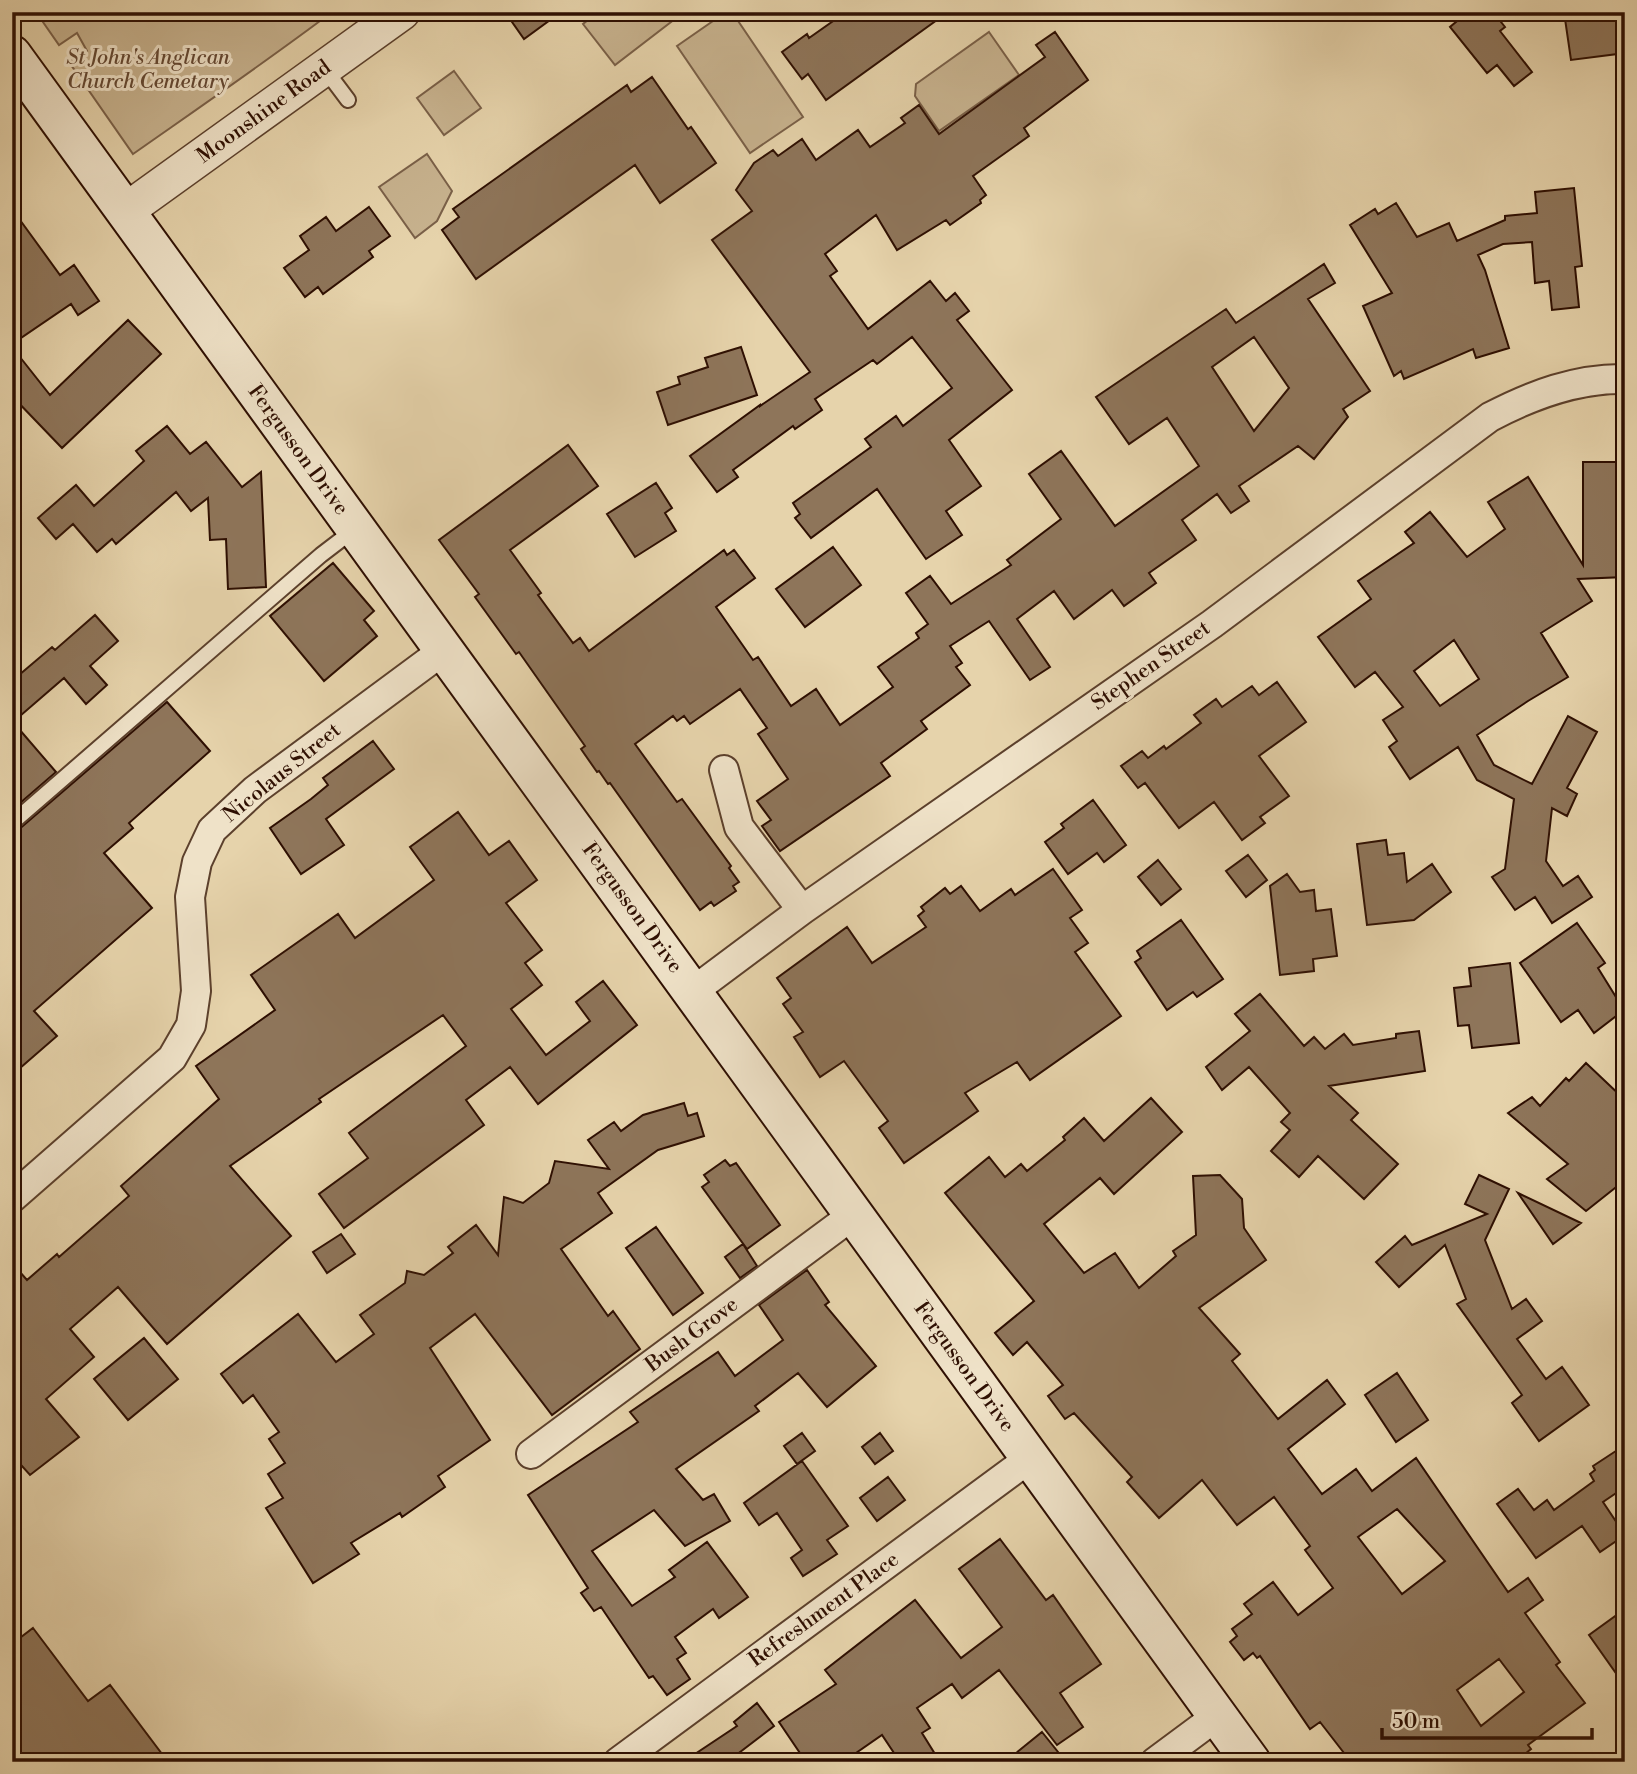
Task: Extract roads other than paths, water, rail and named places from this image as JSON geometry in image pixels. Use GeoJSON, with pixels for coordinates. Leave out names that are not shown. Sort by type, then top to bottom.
{"type":"FeatureCollection","features":[{"type":"Feature","properties":{"kind":"main road","name":"Fergusson Drive"},"geometry":{"type":"LineString","coordinates":[[14,60],[127,211],[1251,1762]]}},
{"type":"Feature","properties":{"kind":"street","name":"Moonshine Road"},"geometry":{"type":"LineString","coordinates":[[127,211],[402,12]]}},
{"type":"Feature","properties":{"kind":"street","name":"Stephen Street"},"geometry":{"type":"LineString","coordinates":[[692,992],[802,911],[1212,624],[1490,417],[1530,397],[1551,391],[1596,381],[1625,379]]}},
{"type":"Feature","properties":{"kind":"street","name":"Nicolaus Street"},"geometry":{"type":"LineString","coordinates":[[12,1198],[172,1058],[191,1025],[196,991],[190,897],[197,862],[212,830],[255,790],[444,650]]}},
{"type":"Feature","properties":{"kind":"street"},"geometry":{"type":"LineString","coordinates":[[724,770],[739,827],[802,911]]}},
{"type":"Feature","properties":{"kind":"street","name":"Bush Grove"},"geometry":{"type":"LineString","coordinates":[[531,1454],[853,1214]]}},
{"type":"Feature","properties":{"kind":"street","name":"Refreshment Place"},"geometry":{"type":"LineString","coordinates":[[618,1762],[1030,1458]]}},
{"type":"Feature","properties":{"kind":"street"},"geometry":{"type":"LineString","coordinates":[[1155,1762],[1217,1716]]}},
{"type":"Feature","properties":{"kind":"lane"},"geometry":{"type":"LineString","coordinates":[[324,68],[348,100]]}},
{"type":"Feature","properties":{"kind":"lane"},"geometry":{"type":"LineString","coordinates":[[12,823],[321,555],[356,528]]}},
{"type":"Feature","properties":{"kind":"park label","name":"St John's Anglican Church Cemetary"},"geometry":{"type":"Point","coordinates":[148,70]}}]}
